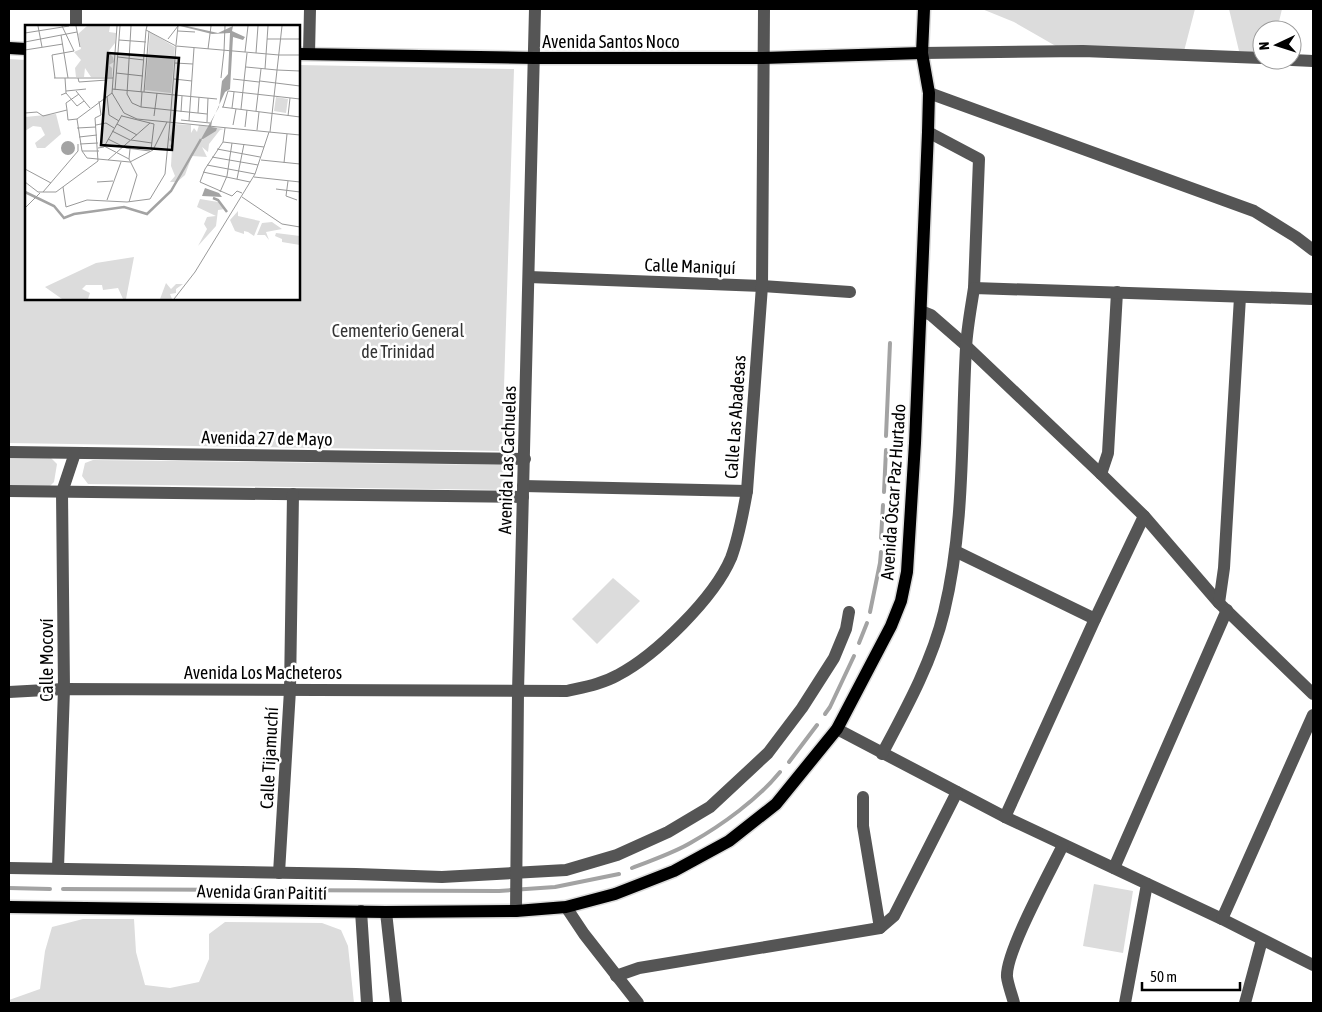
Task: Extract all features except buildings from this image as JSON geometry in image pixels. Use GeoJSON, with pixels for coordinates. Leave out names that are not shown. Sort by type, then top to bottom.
{"type":"FeatureCollection","features":[{"type":"Feature","properties":{"kind":"main road","name":"Avenida Óscar Paz Hurtado"},"geometry":{"type":"LineString","coordinates":[[516,911],[566,907],[615,894],[674,871],[729,841],[776,804],[837,729],[891,626],[901,601],[907,572],[926,313],[929,94],[922,53],[924,9]]}},
{"type":"Feature","properties":{"kind":"main road"},"geometry":{"type":"LineString","coordinates":[[9,48],[25,48]]}},
{"type":"Feature","properties":{"kind":"main road","name":"Avenida Santos Noco"},"geometry":{"type":"LineString","coordinates":[[304,54],[534,58],[763,58],[922,53]]}},
{"type":"Feature","properties":{"kind":"main road","name":"Avenida Gran Paitití"},"geometry":{"type":"LineString","coordinates":[[9,907],[386,912],[516,911]]}},
{"type":"Feature","properties":{"kind":"street"},"geometry":{"type":"LineString","coordinates":[[76,9],[76,25]]}},
{"type":"Feature","properties":{"kind":"street"},"geometry":{"type":"LineString","coordinates":[[304,54],[310,9]]}},
{"type":"Feature","properties":{"kind":"street","name":"Avenida Las Cachuelas"},"geometry":{"type":"LineString","coordinates":[[516,911],[518,692],[535,9]]}},
{"type":"Feature","properties":{"kind":"street","name":"Calle Las Abadesas"},"geometry":{"type":"LineString","coordinates":[[518,692],[567,691],[593,685],[618,675],[660,644],[690,616],[714,589],[731,558],[747,491],[762,286],[764,9]]}},
{"type":"Feature","properties":{"kind":"street"},"geometry":{"type":"LineString","coordinates":[[922,53],[1083,51],[1252,58]]}},
{"type":"Feature","properties":{"kind":"street"},"geometry":{"type":"LineString","coordinates":[[929,94],[1254,211],[1313,250]]}},
{"type":"Feature","properties":{"kind":"street"},"geometry":{"type":"LineString","coordinates":[[882,754],[929,658],[944,613],[955,551],[962,488],[964,344],[974,288],[979,159],[928,132]]}},
{"type":"Feature","properties":{"kind":"street","name":"Calle Maniquí"},"geometry":{"type":"LineString","coordinates":[[529,277],[762,286],[850,292]]}},
{"type":"Feature","properties":{"kind":"street"},"geometry":{"type":"LineString","coordinates":[[974,288],[1313,299]]}},
{"type":"Feature","properties":{"kind":"street"},"geometry":{"type":"LineString","coordinates":[[1101,474],[1108,453],[1117,292]]}},
{"type":"Feature","properties":{"kind":"street"},"geometry":{"type":"LineString","coordinates":[[1114,868],[1223,606],[1240,297]]}},
{"type":"Feature","properties":{"kind":"street"},"geometry":{"type":"LineString","coordinates":[[926,313],[964,344],[1144,516],[1223,606],[1313,694]]}},
{"type":"Feature","properties":{"kind":"street","name":"Avenida 27 de Mayo"},"geometry":{"type":"LineString","coordinates":[[9,452],[525,459]]}},
{"type":"Feature","properties":{"kind":"street","name":"Calle Mocoví"},"geometry":{"type":"LineString","coordinates":[[58,868],[64,689],[62,492],[74,453]]}},
{"type":"Feature","properties":{"kind":"street"},"geometry":{"type":"LineString","coordinates":[[9,491],[293,494],[747,491]]}},
{"type":"Feature","properties":{"kind":"street","name":"Calle Tijamuchí"},"geometry":{"type":"LineString","coordinates":[[279,873],[290,690],[293,494]]}},
{"type":"Feature","properties":{"kind":"street"},"geometry":{"type":"LineString","coordinates":[[1005,817],[1144,516]]}},
{"type":"Feature","properties":{"kind":"street"},"geometry":{"type":"LineString","coordinates":[[955,551],[1095,619]]}},
{"type":"Feature","properties":{"kind":"street"},"geometry":{"type":"LineString","coordinates":[[9,868],[516,878],[566,870],[617,855],[668,832],[710,806],[768,753],[802,708],[834,658],[846,629],[849,612]]}},
{"type":"Feature","properties":{"kind":"street","name":"Avenida Los Macheteros"},"geometry":{"type":"LineString","coordinates":[[9,692],[64,689],[518,692]]}},
{"type":"Feature","properties":{"kind":"street"},"geometry":{"type":"LineString","coordinates":[[1222,919],[1313,715]]}},
{"type":"Feature","properties":{"kind":"street"},"geometry":{"type":"LineString","coordinates":[[837,729],[1005,817],[1222,919],[1313,965]]}},
{"type":"Feature","properties":{"kind":"street"},"geometry":{"type":"LineString","coordinates":[[616,976],[639,968],[880,928],[894,916],[957,792]]}},
{"type":"Feature","properties":{"kind":"street"},"geometry":{"type":"LineString","coordinates":[[863,797],[863,826],[880,928]]}},
{"type":"Feature","properties":{"kind":"street"},"geometry":{"type":"LineString","coordinates":[[1014,1003],[1007,977],[1008,968],[1018,939],[1064,845]]}},
{"type":"Feature","properties":{"kind":"street"},"geometry":{"type":"LineString","coordinates":[[1125,1003],[1147,884]]}},
{"type":"Feature","properties":{"kind":"street"},"geometry":{"type":"LineString","coordinates":[[566,907],[584,934],[638,1003]]}},
{"type":"Feature","properties":{"kind":"street"},"geometry":{"type":"LineString","coordinates":[[362,911],[367,1003]]}},
{"type":"Feature","properties":{"kind":"street"},"geometry":{"type":"LineString","coordinates":[[386,912],[396,1003]]}},
{"type":"Feature","properties":{"kind":"street"},"geometry":{"type":"LineString","coordinates":[[1245,1003],[1262,940]]}},
{"type":"Feature","properties":{"kind":"green space"},"geometry":{"type":"Polygon","coordinates":[[[982,9],[1195,9],[1183,55],[1068,53],[1014,22],[982,9]]]}},
{"type":"Feature","properties":{"kind":"green space"},"geometry":{"type":"Polygon","coordinates":[[[1229,9],[1282,9],[1279,20],[1252,20],[1252,52],[1239,51],[1229,9]]]}},
{"type":"Feature","properties":{"kind":"green space","name":"Cementerio General de Trinidad"},"geometry":{"type":"Polygon","coordinates":[[[9,59],[25,60],[25,300],[300,300],[300,65],[514,69],[502,451],[9,443],[9,59]]]}},
{"type":"Feature","properties":{"kind":"green space"},"geometry":{"type":"Polygon","coordinates":[[[9,457],[51,458],[57,464],[54,482],[49,487],[9,486],[9,457]]]}},
{"type":"Feature","properties":{"kind":"green space"},"geometry":{"type":"Polygon","coordinates":[[[93,460],[506,465],[511,472],[510,486],[505,490],[88,484],[82,476],[85,463],[93,460]]]}},
{"type":"Feature","properties":{"kind":"green space"},"geometry":{"type":"Polygon","coordinates":[[[613,578],[640,601],[597,644],[572,619],[613,578]]]}},
{"type":"Feature","properties":{"kind":"green space"},"geometry":{"type":"Polygon","coordinates":[[[1094,884],[1133,891],[1123,953],[1083,946],[1094,884]]]}},
{"type":"Feature","properties":{"kind":"green space"},"geometry":{"type":"Polygon","coordinates":[[[83,919],[134,919],[136,952],[145,985],[170,988],[199,982],[209,959],[209,934],[225,922],[322,923],[341,930],[348,946],[354,1003],[9,1003],[9,1000],[40,989],[45,951],[52,927],[83,919]]]}},
{"type":"Feature","properties":{"kind":"waterway"},"geometry":{"type":"LineString","coordinates":[[886,436],[890,343]]}},
{"type":"Feature","properties":{"kind":"waterway"},"geometry":{"type":"LineString","coordinates":[[884,492],[886,450]]}},
{"type":"Feature","properties":{"kind":"waterway"},"geometry":{"type":"LineString","coordinates":[[881,538],[883,505]]}},
{"type":"Feature","properties":{"kind":"waterway"},"geometry":{"type":"LineString","coordinates":[[870,612],[881,552]]}},
{"type":"Feature","properties":{"kind":"waterway"},"geometry":{"type":"LineString","coordinates":[[859,643],[867,623]]}},
{"type":"Feature","properties":{"kind":"waterway"},"geometry":{"type":"LineString","coordinates":[[825,714],[854,656]]}},
{"type":"Feature","properties":{"kind":"waterway"},"geometry":{"type":"LineString","coordinates":[[789,762],[817,725]]}},
{"type":"Feature","properties":{"kind":"waterway"},"geometry":{"type":"LineString","coordinates":[[632,868],[678,850],[715,828],[750,802],[780,772]]}},
{"type":"Feature","properties":{"kind":"waterway"},"geometry":{"type":"LineString","coordinates":[[63,889],[499,891],[555,887],[619,874]]}},
{"type":"Feature","properties":{"kind":"waterway"},"geometry":{"type":"LineString","coordinates":[[9,888],[50,889]]}}]}
